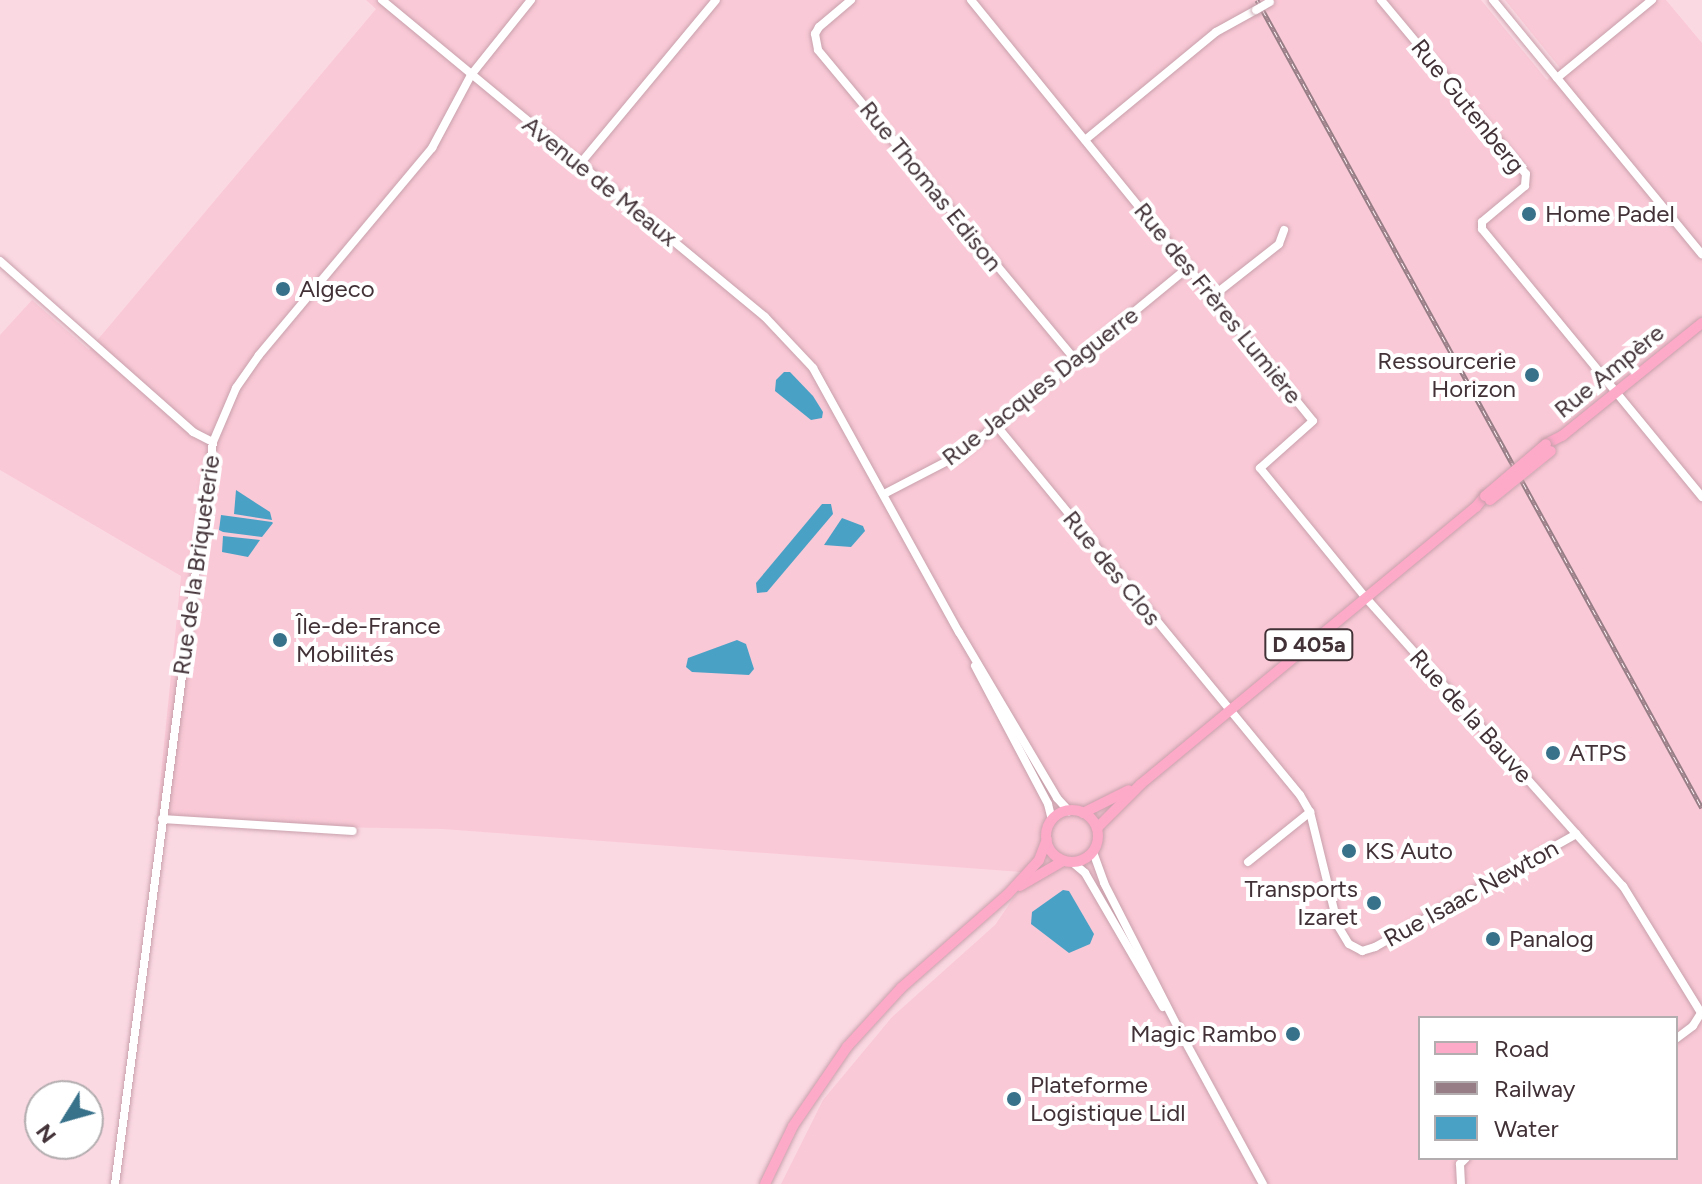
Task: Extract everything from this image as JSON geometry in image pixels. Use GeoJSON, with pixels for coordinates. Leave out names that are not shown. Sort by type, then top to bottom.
{"type":"FeatureCollection","features":[{"type":"Feature","properties":{"kind":"main road","name":"Rue Ampère"},"geometry":{"type":"LineString","coordinates":[[1366,598],[1700,322]]}},
{"type":"Feature","properties":{"kind":"main road","name":"D 405a"},"geometry":{"type":"LineString","coordinates":[[1097,828],[1141,784],[1366,598]]}},
{"type":"Feature","properties":{"kind":"main road","name":"D 405a"},"geometry":{"type":"LineString","coordinates":[[1083,813],[1141,784]]}},
{"type":"Feature","properties":{"kind":"main road"},"geometry":{"type":"LineString","coordinates":[[765,1184],[793,1126],[847,1047],[901,988],[1008,894],[1039,860],[1052,820],[1069,811],[1083,813],[1097,828],[1098,840],[1093,852],[1008,894]]}},
{"type":"Feature","properties":{"kind":"main road"},"geometry":{"type":"LineString","coordinates":[[1047,839],[1052,852],[1068,862]]}},
{"type":"Feature","properties":{"kind":"street","name":"Avenue de Meaux"},"geometry":{"type":"LineString","coordinates":[[382,0],[765,317],[813,368],[959,632]]}},
{"type":"Feature","properties":{"kind":"street","name":"Rue de la Briqueterie"},"geometry":{"type":"LineString","coordinates":[[115,1184],[213,442],[236,388],[259,355],[442,135],[471,75],[531,0]]}},
{"type":"Feature","properties":{"kind":"street"},"geometry":{"type":"LineString","coordinates":[[579,165],[716,0]]}},
{"type":"Feature","properties":{"kind":"street","name":"Rue Thomas Edison"},"geometry":{"type":"LineString","coordinates":[[851,0],[815,34],[818,50],[1075,360]]}},
{"type":"Feature","properties":{"kind":"street","name":"Rue des Frères Lumière"},"geometry":{"type":"LineString","coordinates":[[971,0],[1313,421],[1260,468],[1366,598]]}},
{"type":"Feature","properties":{"kind":"street","name":"Rue Gutenberg"},"geometry":{"type":"LineString","coordinates":[[1381,0],[1526,174],[1525,186],[1482,222],[1482,229],[1615,392]]}},
{"type":"Feature","properties":{"kind":"street"},"geometry":{"type":"LineString","coordinates":[[1493,0],[1702,254]]}},
{"type":"Feature","properties":{"kind":"street"},"geometry":{"type":"LineString","coordinates":[[1557,78],[1652,0]]}},
{"type":"Feature","properties":{"kind":"street"},"geometry":{"type":"LineString","coordinates":[[1085,140],[1216,32],[1271,1]]}},
{"type":"Feature","properties":{"kind":"street"},"geometry":{"type":"LineString","coordinates":[[1213,296],[1279,244],[1284,230]]}},
{"type":"Feature","properties":{"kind":"street"},"geometry":{"type":"LineString","coordinates":[[0,261],[193,432],[213,442]]}},
{"type":"Feature","properties":{"kind":"street","name":"Rue Jacques Daguerre"},"geometry":{"type":"LineString","coordinates":[[884,494],[961,454],[1189,267]]}},
{"type":"Feature","properties":{"kind":"street"},"geometry":{"type":"LineString","coordinates":[[1615,392],[1702,497]]}},
{"type":"Feature","properties":{"kind":"street","name":"Rue des Clos"},"geometry":{"type":"LineString","coordinates":[[996,425],[1229,709]]}},
{"type":"Feature","properties":{"kind":"street","name":"Rue de la Bauve"},"geometry":{"type":"LineString","coordinates":[[1366,598],[1623,886],[1701,1013],[1693,1026],[1678,1037]]}},
{"type":"Feature","properties":{"kind":"street"},"geometry":{"type":"LineString","coordinates":[[959,632],[1057,798],[1069,811]]}},
{"type":"Feature","properties":{"kind":"street"},"geometry":{"type":"LineString","coordinates":[[959,632],[1048,804],[1052,820]]}},
{"type":"Feature","properties":{"kind":"street","name":"Rue Isaac Newton"},"geometry":{"type":"LineString","coordinates":[[1229,709],[1310,812],[1338,926],[1349,944],[1362,951],[1576,834]]}},
{"type":"Feature","properties":{"kind":"street"},"geometry":{"type":"LineString","coordinates":[[1248,862],[1310,812]]}},
{"type":"Feature","properties":{"kind":"street"},"geometry":{"type":"LineString","coordinates":[[162,819],[353,831]]}},
{"type":"Feature","properties":{"kind":"street"},"geometry":{"type":"LineString","coordinates":[[1093,852],[1104,883],[1263,1184]]}},
{"type":"Feature","properties":{"kind":"street"},"geometry":{"type":"LineString","coordinates":[[1068,862],[1085,873],[1185,1041]]}},
{"type":"Feature","properties":{"kind":"street"},"geometry":{"type":"LineString","coordinates":[[1461,1184],[1460,1164],[1464,1160]]}},
{"type":"Feature","properties":{"kind":"shaded area"},"geometry":{"type":"Polygon","coordinates":[[[366,0],[1481,0],[1547,80],[1560,68],[1505,0],[1666,0],[1702,43],[1702,1184],[781,1184],[823,1100],[892,1017],[995,925],[1017,893],[1029,885],[1020,872],[442,829],[156,824],[181,576],[0,470],[0,335],[32,300],[89,350],[376,9],[366,0]],[[1537,448],[1491,485],[1499,500],[1546,463],[1537,448]]]}},
{"type":"Feature","properties":{"kind":"water"},"geometry":{"type":"Polygon","coordinates":[[[784,372],[790,372],[813,396],[823,412],[822,418],[811,420],[775,391],[776,380],[784,372]]]}},
{"type":"Feature","properties":{"kind":"water"},"geometry":{"type":"Polygon","coordinates":[[[236,490],[270,512],[272,520],[234,514],[236,490]]]}},
{"type":"Feature","properties":{"kind":"water"},"geometry":{"type":"Polygon","coordinates":[[[822,504],[831,504],[833,514],[767,592],[757,593],[756,583],[822,504]]]}},
{"type":"Feature","properties":{"kind":"water"},"geometry":{"type":"Polygon","coordinates":[[[221,515],[273,523],[262,537],[223,532],[219,530],[221,515]]]}},
{"type":"Feature","properties":{"kind":"water"},"geometry":{"type":"Polygon","coordinates":[[[842,518],[863,526],[865,531],[851,547],[824,545],[842,518]]]}},
{"type":"Feature","properties":{"kind":"water"},"geometry":{"type":"Polygon","coordinates":[[[223,536],[260,540],[248,557],[222,552],[223,536]]]}},
{"type":"Feature","properties":{"kind":"water"},"geometry":{"type":"Polygon","coordinates":[[[737,640],[746,644],[754,669],[749,675],[692,672],[686,667],[688,658],[737,640]]]}},
{"type":"Feature","properties":{"kind":"water"},"geometry":{"type":"Polygon","coordinates":[[[1063,890],[1069,891],[1094,934],[1090,944],[1069,953],[1031,924],[1032,912],[1063,890]]]}},
{"type":"Feature","properties":{"kind":"railway"},"geometry":{"type":"LineString","coordinates":[[1257,0],[1702,808]]}},
{"type":"Feature","properties":{"kind":"place","name":"Home Padel"},"geometry":{"type":"Point","coordinates":[1529,214]}},
{"type":"Feature","properties":{"kind":"place","name":"Algeco"},"geometry":{"type":"Point","coordinates":[283,289]}},
{"type":"Feature","properties":{"kind":"place","name":"Ressourcerie Horizon"},"geometry":{"type":"Point","coordinates":[1532,375]}},
{"type":"Feature","properties":{"kind":"place","name":"Île-de-France Mobilités"},"geometry":{"type":"Point","coordinates":[280,640]}},
{"type":"Feature","properties":{"kind":"place","name":"ATPS"},"geometry":{"type":"Point","coordinates":[1553,753]}},
{"type":"Feature","properties":{"kind":"place","name":"KS Auto"},"geometry":{"type":"Point","coordinates":[1349,851]}},
{"type":"Feature","properties":{"kind":"place","name":"Transports Izaret"},"geometry":{"type":"Point","coordinates":[1374,903]}},
{"type":"Feature","properties":{"kind":"place","name":"Panalog"},"geometry":{"type":"Point","coordinates":[1493,939]}},
{"type":"Feature","properties":{"kind":"place","name":"Magic Rambo"},"geometry":{"type":"Point","coordinates":[1293,1034]}},
{"type":"Feature","properties":{"kind":"place","name":"Plateforme Logistique Lidl"},"geometry":{"type":"Point","coordinates":[1014,1099]}}]}
